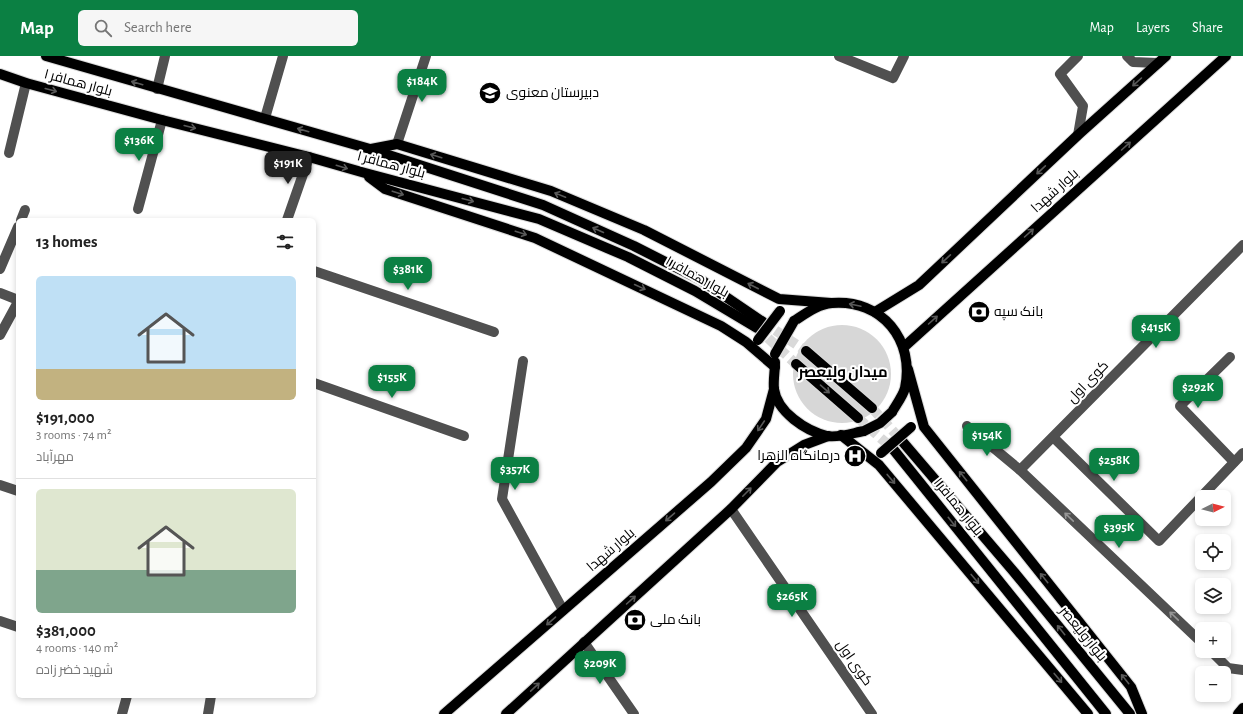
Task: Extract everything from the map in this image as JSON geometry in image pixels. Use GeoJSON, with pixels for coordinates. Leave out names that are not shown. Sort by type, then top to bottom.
{"type":"FeatureCollection","features":[{"type":"Feature","properties":{"kind":"main road","name":"بلوار همافر ۱"},"geometry":{"type":"LineString","coordinates":[[0,74],[26,83],[162,120],[309,157],[365,174],[539,219],[628,257],[760,325],[701,280],[634,246],[543,205],[370,149],[46,56]]}},
{"type":"Feature","properties":{"kind":"main road","name":"بلوار شهدا"},"geometry":{"type":"LineString","coordinates":[[904,346],[1226,56]]}},
{"type":"Feature","properties":{"kind":"main road","name":"بلوار شهدا"},"geometry":{"type":"LineString","coordinates":[[875,312],[919,285],[1078,135],[1162,59]]}},
{"type":"Feature","properties":{"kind":"main road"},"geometry":{"type":"LineString","coordinates":[[370,149],[397,144],[551,191],[644,230],[779,299],[854,304],[875,312],[892,327],[904,346],[908,369],[924,428],[1131,688],[1142,714]]}},
{"type":"Feature","properties":{"kind":"main road"},"geometry":{"type":"LineString","coordinates":[[365,174],[385,189],[535,238],[722,326],[746,342],[775,367]]}},
{"type":"Feature","properties":{"kind":"main road"},"geometry":{"type":"LineString","coordinates":[[746,342],[758,340],[780,311],[779,299]]}},
{"type":"Feature","properties":{"kind":"main road"},"geometry":{"type":"LineString","coordinates":[[828,436],[796,422],[785,412],[777,400],[774,389],[775,354],[794,321],[809,311],[831,303]]}},
{"type":"Feature","properties":{"kind":"main road"},"geometry":{"type":"LineString","coordinates":[[806,351],[872,408]]}},
{"type":"Feature","properties":{"kind":"main road"},"geometry":{"type":"LineString","coordinates":[[796,364],[858,418]]}},
{"type":"Feature","properties":{"kind":"main road"},"geometry":{"type":"LineString","coordinates":[[506,714],[731,508],[777,462],[804,445],[828,436],[864,431],[880,423],[892,412],[904,390],[908,369]]}},
{"type":"Feature","properties":{"kind":"main road","name":"بلوار شهدا"},"geometry":{"type":"LineString","coordinates":[[444,714],[711,482],[746,448],[766,418],[774,389]]}},
{"type":"Feature","properties":{"kind":"main road"},"geometry":{"type":"LineString","coordinates":[[880,465],[881,453],[911,427],[924,428]]}},
{"type":"Feature","properties":{"kind":"main road"},"geometry":{"type":"LineString","coordinates":[[841,435],[880,465],[1088,714]]}},
{"type":"Feature","properties":{"kind":"main road","name":"بلوار همافر ۱"},"geometry":{"type":"LineString","coordinates":[[902,441],[1014,572]]}},
{"type":"Feature","properties":{"kind":"main road","name":"بلوار همافر ۱"},"geometry":{"type":"LineString","coordinates":[[893,449],[1106,714]]}},
{"type":"Feature","properties":{"kind":"main road","name":"بلوار ولیعصر"},"geometry":{"type":"LineString","coordinates":[[1014,572],[1130,714]]}},
{"type":"Feature","properties":{"kind":"main road"},"geometry":{"type":"LineString","coordinates":[[1238,714],[1243,708]]}},
{"type":"Feature","properties":{"kind":"street"},"geometry":{"type":"LineString","coordinates":[[157,89],[165,56]]}},
{"type":"Feature","properties":{"kind":"street"},"geometry":{"type":"LineString","coordinates":[[265,118],[283,56]]}},
{"type":"Feature","properties":{"kind":"street"},"geometry":{"type":"LineString","coordinates":[[397,144],[426,56]]}},
{"type":"Feature","properties":{"kind":"street"},"geometry":{"type":"LineString","coordinates":[[839,56],[893,78],[904,56]]}},
{"type":"Feature","properties":{"kind":"street"},"geometry":{"type":"LineString","coordinates":[[1078,56],[1060,74],[1083,106],[1078,135]]}},
{"type":"Feature","properties":{"kind":"street"},"geometry":{"type":"LineString","coordinates":[[1127,56],[1133,62],[1162,59]]}},
{"type":"Feature","properties":{"kind":"street"},"geometry":{"type":"LineString","coordinates":[[9,152],[26,83]]}},
{"type":"Feature","properties":{"kind":"street"},"geometry":{"type":"LineString","coordinates":[[138,209],[162,120]]}},
{"type":"Feature","properties":{"kind":"street"},"geometry":{"type":"LineString","coordinates":[[288,218],[309,157]]}},
{"type":"Feature","properties":{"kind":"street"},"geometry":{"type":"LineString","coordinates":[[0,269],[16,232]]}},
{"type":"Feature","properties":{"kind":"street","name":"کوی اول"},"geometry":{"type":"LineString","coordinates":[[1020,470],[1054,438],[1243,245]]}},
{"type":"Feature","properties":{"kind":"street"},"geometry":{"type":"LineString","coordinates":[[316,272],[494,332]]}},
{"type":"Feature","properties":{"kind":"street"},"geometry":{"type":"LineString","coordinates":[[0,293],[16,300]]}},
{"type":"Feature","properties":{"kind":"street"},"geometry":{"type":"LineString","coordinates":[[0,335],[16,305]]}},
{"type":"Feature","properties":{"kind":"street"},"geometry":{"type":"LineString","coordinates":[[1230,357],[1180,406],[1234,462]]}},
{"type":"Feature","properties":{"kind":"street"},"geometry":{"type":"LineString","coordinates":[[523,361],[502,499],[563,610]]}},
{"type":"Feature","properties":{"kind":"street"},"geometry":{"type":"LineString","coordinates":[[316,384],[464,436]]}},
{"type":"Feature","properties":{"kind":"street"},"geometry":{"type":"LineString","coordinates":[[967,426],[1020,470],[1195,636]]}},
{"type":"Feature","properties":{"kind":"street"},"geometry":{"type":"LineString","coordinates":[[1054,438],[1159,541],[1243,453]]}},
{"type":"Feature","properties":{"kind":"street"},"geometry":{"type":"LineString","coordinates":[[0,485],[16,490]]}},
{"type":"Feature","properties":{"kind":"street","name":"کوی اول"},"geometry":{"type":"LineString","coordinates":[[731,508],[872,714]]}},
{"type":"Feature","properties":{"kind":"street"},"geometry":{"type":"LineString","coordinates":[[0,621],[16,626]]}},
{"type":"Feature","properties":{"kind":"street"},"geometry":{"type":"LineString","coordinates":[[584,642],[634,714]]}},
{"type":"Feature","properties":{"kind":"street"},"geometry":{"type":"LineString","coordinates":[[1218,658],[1228,668],[1243,670]]}},
{"type":"Feature","properties":{"kind":"street"},"geometry":{"type":"LineString","coordinates":[[122,714],[126,698]]}},
{"type":"Feature","properties":{"kind":"street"},"geometry":{"type":"LineString","coordinates":[[208,714],[211,698]]}},
{"type":"Feature","properties":{"kind":"shaded area"},"geometry":{"type":"Polygon","coordinates":[[[842,325],[861,329],[877,339],[887,355],[891,374],[887,393],[877,409],[861,419],[842,423],[823,419],[807,409],[797,393],[793,374],[797,355],[807,339],[823,329],[842,325]]]}},
{"type":"Feature","properties":{"kind":"tunnel"},"geometry":{"type":"LineString","coordinates":[[763,322],[806,351]]}},
{"type":"Feature","properties":{"kind":"tunnel"},"geometry":{"type":"LineString","coordinates":[[757,328],[796,364]]}},
{"type":"Feature","properties":{"kind":"tunnel"},"geometry":{"type":"LineString","coordinates":[[872,408],[902,441]]}},
{"type":"Feature","properties":{"kind":"tunnel"},"geometry":{"type":"LineString","coordinates":[[858,418],[893,449]]}},
{"type":"Feature","properties":{"kind":"place","name":"دبیرستان معنوی"},"geometry":{"type":"Point","coordinates":[490,93]}},
{"type":"Feature","properties":{"kind":"place","name":"بانک سپه"},"geometry":{"type":"Point","coordinates":[979,312]}},
{"type":"Feature","properties":{"kind":"place","name":"درمانگاه الزهرا"},"geometry":{"type":"Point","coordinates":[855,456]}},
{"type":"Feature","properties":{"kind":"place","name":"بانک ملی"},"geometry":{"type":"Point","coordinates":[635,620]}},
{"type":"Feature","properties":{"kind":"district","name":"میدان ولیعصر"},"geometry":{"type":"Point","coordinates":[843,372]}}]}
